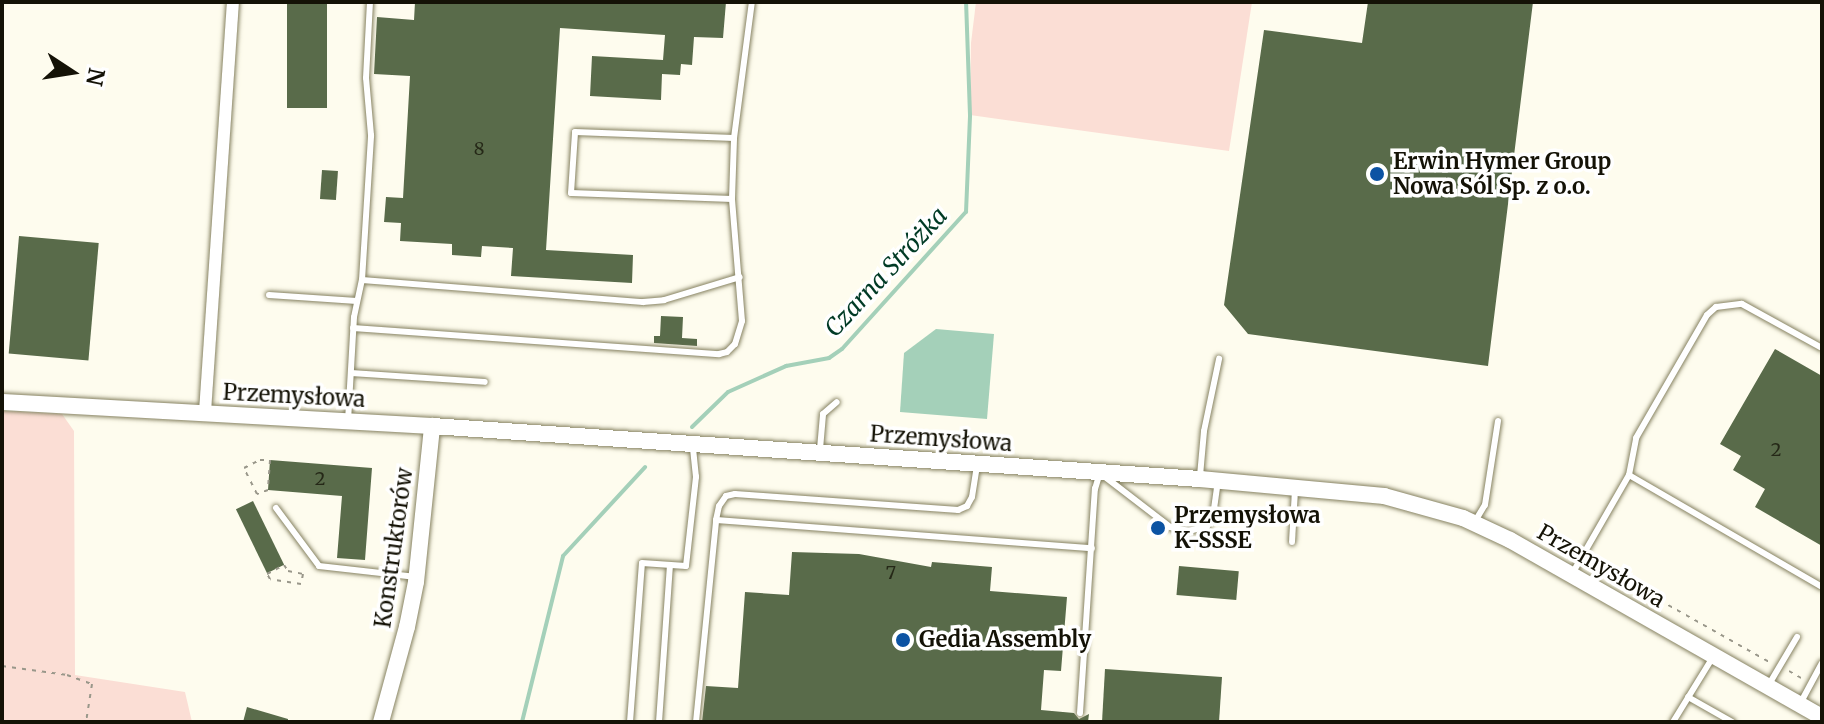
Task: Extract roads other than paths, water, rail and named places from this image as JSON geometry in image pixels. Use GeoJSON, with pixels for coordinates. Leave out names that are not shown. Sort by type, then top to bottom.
{"type":"FeatureCollection","features":[{"type":"Feature","properties":{"kind":"street"},"geometry":{"type":"LineString","coordinates":[[205,412],[233,2]]}},
{"type":"Feature","properties":{"kind":"street","name":"Przemysłowa"},"geometry":{"type":"LineString","coordinates":[[2,402],[432,426],[1200,479],[1384,496],[1425,505],[1474,523],[1822,717]]}},
{"type":"Feature","properties":{"kind":"street","name":"Konstruktorów"},"geometry":{"type":"LineString","coordinates":[[381,722],[407,627],[416,577],[432,426]]}},
{"type":"Feature","properties":{"kind":"lane"},"geometry":{"type":"LineString","coordinates":[[348,421],[353,328],[362,280],[371,135],[366,78],[370,2]]}},
{"type":"Feature","properties":{"kind":"lane"},"geometry":{"type":"LineString","coordinates":[[353,328],[719,354],[735,344],[740,333],[740,277],[732,199],[734,138],[752,2]]}},
{"type":"Feature","properties":{"kind":"lane"},"geometry":{"type":"LineString","coordinates":[[732,199],[571,193],[575,132],[734,138]]}},
{"type":"Feature","properties":{"kind":"lane"},"geometry":{"type":"LineString","coordinates":[[362,280],[643,302],[664,300],[740,277]]}},
{"type":"Feature","properties":{"kind":"lane"},"geometry":{"type":"LineString","coordinates":[[269,295],[357,301]]}},
{"type":"Feature","properties":{"kind":"lane"},"geometry":{"type":"LineString","coordinates":[[1571,575],[1629,475],[1636,438],[1707,315],[1716,307],[1742,304],[1822,348]]}},
{"type":"Feature","properties":{"kind":"lane"},"geometry":{"type":"LineString","coordinates":[[1200,479],[1204,431],[1219,359]]}},
{"type":"Feature","properties":{"kind":"lane"},"geometry":{"type":"LineString","coordinates":[[351,373],[485,382]]}},
{"type":"Feature","properties":{"kind":"lane"},"geometry":{"type":"LineString","coordinates":[[820,453],[823,414],[837,402]]}},
{"type":"Feature","properties":{"kind":"lane"},"geometry":{"type":"LineString","coordinates":[[1474,523],[1485,505],[1498,421]]}},
{"type":"Feature","properties":{"kind":"lane"},"geometry":{"type":"LineString","coordinates":[[630,722],[642,563],[686,566],[696,477],[693,444]]}},
{"type":"Feature","properties":{"kind":"lane"},"geometry":{"type":"LineString","coordinates":[[696,722],[716,520],[719,506],[726,496],[735,494],[958,510],[967,506],[972,497],[977,464]]}},
{"type":"Feature","properties":{"kind":"lane"},"geometry":{"type":"LineString","coordinates":[[1080,713],[1095,489],[1100,473],[1170,527],[1189,531],[1207,526],[1213,516],[1218,481]]}},
{"type":"Feature","properties":{"kind":"lane"},"geometry":{"type":"LineString","coordinates":[[1629,475],[1822,587]]}},
{"type":"Feature","properties":{"kind":"lane"},"geometry":{"type":"LineString","coordinates":[[1292,542],[1296,487]]}},
{"type":"Feature","properties":{"kind":"lane"},"geometry":{"type":"LineString","coordinates":[[276,508],[319,566],[416,577]]}},
{"type":"Feature","properties":{"kind":"lane"},"geometry":{"type":"LineString","coordinates":[[716,520],[1092,548]]}},
{"type":"Feature","properties":{"kind":"lane"},"geometry":{"type":"LineString","coordinates":[[659,722],[670,565]]}},
{"type":"Feature","properties":{"kind":"lane"},"geometry":{"type":"LineString","coordinates":[[1768,686],[1797,637]]}},
{"type":"Feature","properties":{"kind":"lane"},"geometry":{"type":"LineString","coordinates":[[1673,722],[1714,656]]}},
{"type":"Feature","properties":{"kind":"lane"},"geometry":{"type":"LineString","coordinates":[[1800,704],[1822,663]]}},
{"type":"Feature","properties":{"kind":"lane"},"geometry":{"type":"LineString","coordinates":[[1688,697],[1732,722]]}},
{"type":"Feature","properties":{"kind":"waterway","name":"Czarna Stróżka"},"geometry":{"type":"LineString","coordinates":[[692,427],[728,392],[786,366],[829,358],[842,349],[966,212],[970,115],[966,2]]}},
{"type":"Feature","properties":{"kind":"waterway","name":"Czarna Stróżka"},"geometry":{"type":"LineString","coordinates":[[522,722],[563,556],[645,467]]}},
{"type":"Feature","properties":{"kind":"place","name":"Erwin Hymer Group Nowa Sól Sp. z o.o."},"geometry":{"type":"Point","coordinates":[1377,174]}},
{"type":"Feature","properties":{"kind":"place","name":"Przemysłowa K-SSSE"},"geometry":{"type":"Point","coordinates":[1158,528]}},
{"type":"Feature","properties":{"kind":"place","name":"Gedia Assembly"},"geometry":{"type":"Point","coordinates":[903,640]}}]}
